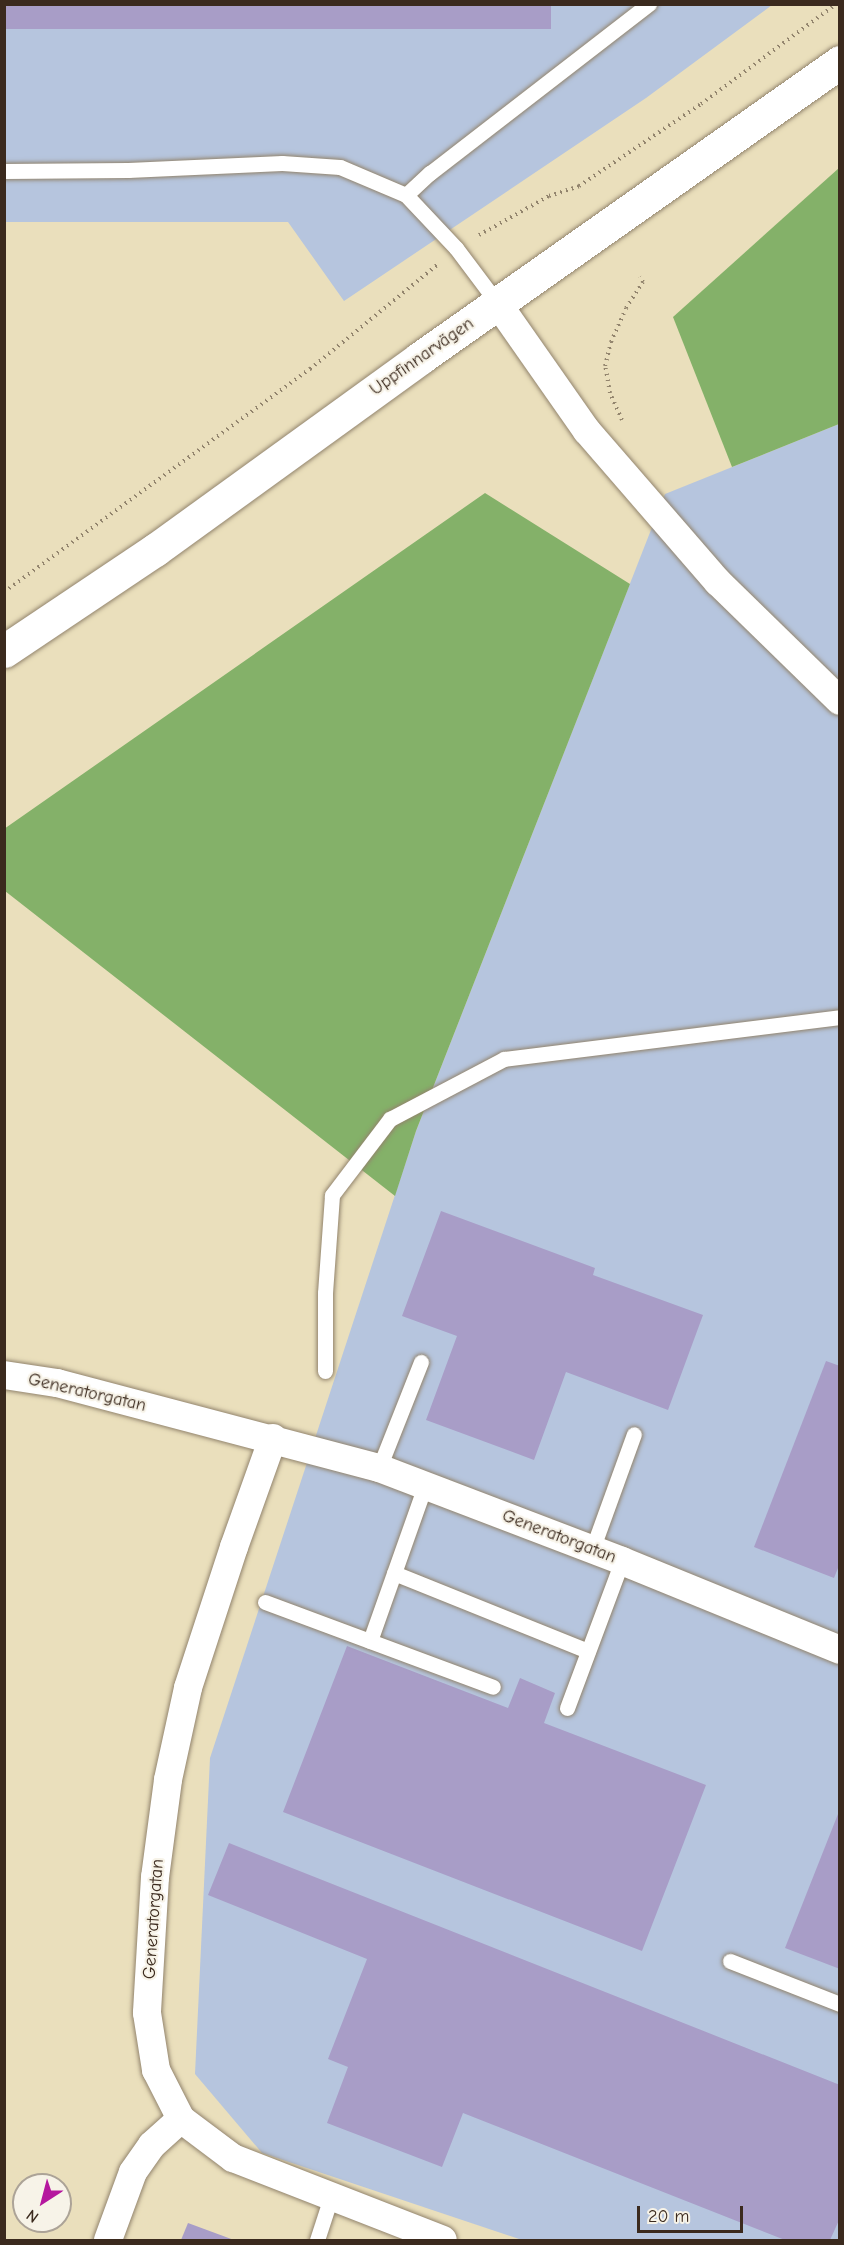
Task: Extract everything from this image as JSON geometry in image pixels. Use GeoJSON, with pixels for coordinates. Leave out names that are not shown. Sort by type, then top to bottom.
{"type":"FeatureCollection","features":[{"type":"Feature","properties":{"kind":"street","name":"Uppfinnarvägen"},"geometry":{"type":"LineString","coordinates":[[4,651],[155,550],[840,62]]}},
{"type":"Feature","properties":{"kind":"street"},"geometry":{"type":"LineString","coordinates":[[498,304],[587,431],[718,582],[840,701]]}},
{"type":"Feature","properties":{"kind":"street","name":"Generatorgatan"},"geometry":{"type":"LineString","coordinates":[[4,1375],[57,1383],[273,1438],[379,1468],[622,1561],[840,1650]]}},
{"type":"Feature","properties":{"kind":"street","name":"Generatorgatan"},"geometry":{"type":"LineString","coordinates":[[273,1438],[234,1547],[188,1688],[168,1780],[155,1877],[147,2013],[156,2070],[181,2119],[233,2158],[443,2241]]}},
{"type":"Feature","properties":{"kind":"street"},"geometry":{"type":"LineString","coordinates":[[108,2241],[134,2172],[153,2145],[181,2119]]}},
{"type":"Feature","properties":{"kind":"lane"},"geometry":{"type":"LineString","coordinates":[[406,195],[430,173],[649,4]]}},
{"type":"Feature","properties":{"kind":"lane"},"geometry":{"type":"LineString","coordinates":[[4,171],[128,170],[282,163],[340,167],[406,195],[456,248],[498,304]]}},
{"type":"Feature","properties":{"kind":"lane"},"geometry":{"type":"LineString","coordinates":[[325,1371],[325,1293],[332,1195],[390,1119],[504,1059],[840,1017]]}},
{"type":"Feature","properties":{"kind":"lane"},"geometry":{"type":"LineString","coordinates":[[379,1468],[422,1362]]}},
{"type":"Feature","properties":{"kind":"lane"},"geometry":{"type":"LineString","coordinates":[[592,1550],[634,1434]]}},
{"type":"Feature","properties":{"kind":"lane"},"geometry":{"type":"LineString","coordinates":[[370,1641],[425,1486]]}},
{"type":"Feature","properties":{"kind":"lane"},"geometry":{"type":"LineString","coordinates":[[567,1708],[622,1561]]}},
{"type":"Feature","properties":{"kind":"lane"},"geometry":{"type":"LineString","coordinates":[[394,1574],[588,1651]]}},
{"type":"Feature","properties":{"kind":"lane"},"geometry":{"type":"LineString","coordinates":[[265,1602],[493,1687]]}},
{"type":"Feature","properties":{"kind":"lane"},"geometry":{"type":"LineString","coordinates":[[730,1961],[840,2004]]}},
{"type":"Feature","properties":{"kind":"lane"},"geometry":{"type":"LineString","coordinates":[[317,2241],[331,2197]]}},
{"type":"Feature","properties":{"kind":"path"},"geometry":{"type":"LineString","coordinates":[[4,592],[310,369],[386,309],[456,248],[549,196],[579,186],[701,104],[836,4]]}},
{"type":"Feature","properties":{"kind":"path"},"geometry":{"type":"LineString","coordinates":[[628,428],[610,393],[605,366],[611,342],[643,282],[640,277]]}},
{"type":"Feature","properties":{"kind":"shaded area"},"geometry":{"type":"Polygon","coordinates":[[[4,5],[772,5],[646,98],[344,301],[288,222],[5,222],[4,5]]]}},
{"type":"Feature","properties":{"kind":"shaded area"},"geometry":{"type":"Polygon","coordinates":[[[839,424],[839,2240],[522,2240],[262,2153],[195,2074],[210,1758],[416,1131],[665,494],[839,424]]]}},
{"type":"Feature","properties":{"kind":"green space"},"geometry":{"type":"Polygon","coordinates":[[[839,168],[839,424],[732,467],[673,317],[839,168]]]}},
{"type":"Feature","properties":{"kind":"green space"},"geometry":{"type":"Polygon","coordinates":[[[485,493],[630,584],[416,1131],[395,1196],[5,891],[4,829],[485,493]]]}},
{"type":"Feature","properties":{"kind":"building"},"geometry":{"type":"Polygon","coordinates":[[[6,4],[551,4],[551,29],[6,29],[6,4]]]}},
{"type":"Feature","properties":{"kind":"building"},"geometry":{"type":"Polygon","coordinates":[[[441,1211],[595,1268],[593,1275],[703,1315],[668,1410],[566,1372],[534,1460],[426,1420],[457,1336],[402,1316],[441,1211]]]}},
{"type":"Feature","properties":{"kind":"building"},"geometry":{"type":"Polygon","coordinates":[[[826,1361],[840,1366],[840,1563],[834,1578],[754,1547],[826,1361]]]}},
{"type":"Feature","properties":{"kind":"building"},"geometry":{"type":"Polygon","coordinates":[[[347,1646],[508,1708],[520,1678],[555,1693],[544,1723],[706,1785],[642,1951],[283,1812],[347,1646]]]}},
{"type":"Feature","properties":{"kind":"building"},"geometry":{"type":"Polygon","coordinates":[[[840,1809],[840,1969],[785,1948],[840,1809]]]}},
{"type":"Feature","properties":{"kind":"building"},"geometry":{"type":"Polygon","coordinates":[[[229,1843],[840,2085],[840,2218],[830,2240],[785,2240],[463,2113],[442,2167],[327,2123],[348,2067],[328,2059],[367,1959],[208,1895],[229,1843]]]}},
{"type":"Feature","properties":{"kind":"building"},"geometry":{"type":"Polygon","coordinates":[[[188,2223],[234,2240],[181,2240],[188,2223]]]}}]}
